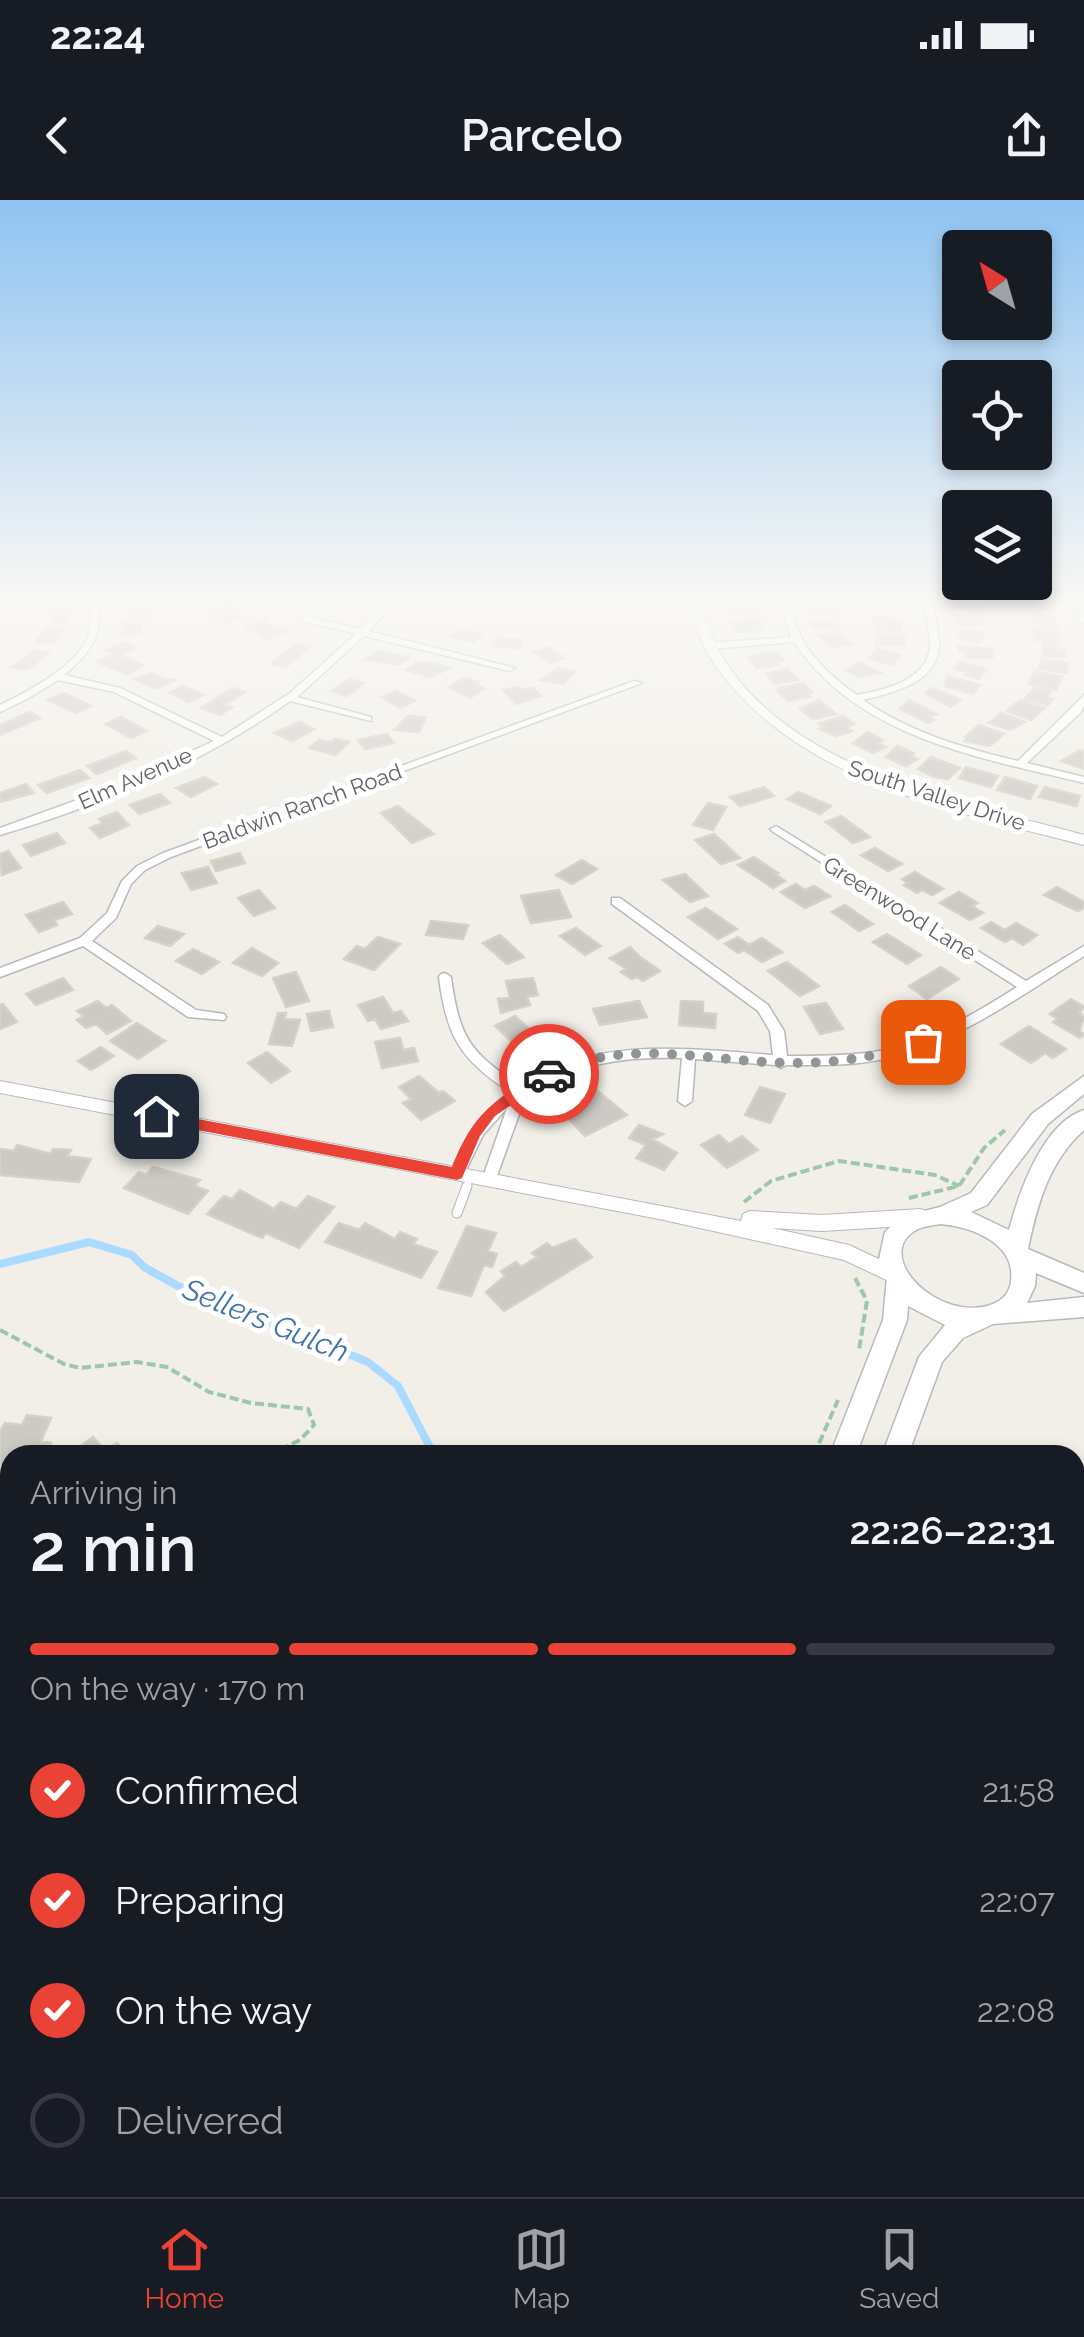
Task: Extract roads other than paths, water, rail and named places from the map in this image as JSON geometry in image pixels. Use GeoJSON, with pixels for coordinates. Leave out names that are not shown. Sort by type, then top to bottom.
{"type":"FeatureCollection","features":[{"type":"Feature","properties":{"kind":"main road"},"geometry":{"type":"LineString","coordinates":[[847,1445],[895,1320],[896,1278],[889,1258],[893,1240],[904,1226],[980,1200],[1040,1118],[1084,1083]]}},
{"type":"Feature","properties":{"kind":"main road"},"geometry":{"type":"LineString","coordinates":[[899,1445],[930,1357],[954,1331],[1008,1308],[1020,1294],[1024,1278],[1017,1254],[1021,1220],[1052,1150],[1084,1118]]}},
{"type":"Feature","properties":{"kind":"main road"},"geometry":{"type":"LineString","coordinates":[[931,1216],[984,1225],[1017,1254],[1084,1283]]}},
{"type":"Feature","properties":{"kind":"main road"},"geometry":{"type":"LineString","coordinates":[[896,1278],[928,1308],[952,1317],[1084,1307]]}},
{"type":"Feature","properties":{"kind":"street"},"geometry":{"type":"LineString","coordinates":[[0,709],[39,688]]}},
{"type":"Feature","properties":{"kind":"street"},"geometry":{"type":"LineString","coordinates":[[109,688],[220,740]]}},
{"type":"Feature","properties":{"kind":"street","name":"Elm Avenue"},"geometry":{"type":"LineString","coordinates":[[0,832],[104,796],[220,740],[300,688]]}},
{"type":"Feature","properties":{"kind":"street","name":"Baldwin Ranch Road"},"geometry":{"type":"LineString","coordinates":[[0,973],[84,941],[112,915],[126,883],[141,868],[167,854],[620,688]]}},
{"type":"Feature","properties":{"kind":"street","name":"South Valley Drive"},"geometry":{"type":"LineString","coordinates":[[742,688],[790,734],[831,759],[906,790],[1084,840]]}},
{"type":"Feature","properties":{"kind":"street"},"geometry":{"type":"LineString","coordinates":[[841,688],[873,714],[918,736],[1084,780]]}},
{"type":"Feature","properties":{"kind":"street"},"geometry":{"type":"LineString","coordinates":[[852,700],[890,688]]}},
{"type":"Feature","properties":{"kind":"street"},"geometry":{"type":"LineString","coordinates":[[289,698],[367,719]]}},
{"type":"Feature","properties":{"kind":"street"},"geometry":{"type":"LineString","coordinates":[[1020,764],[1077,710],[1084,698]]}},
{"type":"Feature","properties":{"kind":"street","name":"Greenwood Lane"},"geometry":{"type":"LineString","coordinates":[[776,829],[1025,986]]}},
{"type":"Feature","properties":{"kind":"street"},"geometry":{"type":"LineString","coordinates":[[616,900],[764,1008],[777,1030],[782,1063]]}},
{"type":"Feature","properties":{"kind":"street"},"geometry":{"type":"LineString","coordinates":[[84,941],[193,1014],[220,1017]]}},
{"type":"Feature","properties":{"kind":"street"},"geometry":{"type":"LineString","coordinates":[[472,1177],[480,1123],[520,1092],[564,1067],[610,1053],[782,1063],[842,1061],[897,1051],[952,1030],[1084,950]]}},
{"type":"Feature","properties":{"kind":"street"},"geometry":{"type":"LineString","coordinates":[[445,977],[457,1040],[477,1065],[520,1092]]}},
{"type":"Feature","properties":{"kind":"street"},"geometry":{"type":"LineString","coordinates":[[685,1102],[689,1055]]}},
{"type":"Feature","properties":{"kind":"street"},"geometry":{"type":"LineString","coordinates":[[0,1086],[659,1211],[849,1253],[896,1278]]}},
{"type":"Feature","properties":{"kind":"street"},"geometry":{"type":"LineString","coordinates":[[472,1177],[520,1092]]}},
{"type":"Feature","properties":{"kind":"street"},"geometry":{"type":"LineString","coordinates":[[659,1211],[805,1223],[931,1216]]}},
{"type":"Feature","properties":{"kind":"lane"},"geometry":{"type":"LineString","coordinates":[[457,1213],[472,1177]]}},
{"type":"Feature","properties":{"kind":"waterway","name":"Sellers Gulch"},"geometry":{"type":"LineString","coordinates":[[0,1264],[89,1242],[132,1255],[144,1267],[178,1286],[368,1362],[398,1386],[429,1445]]}}]}
